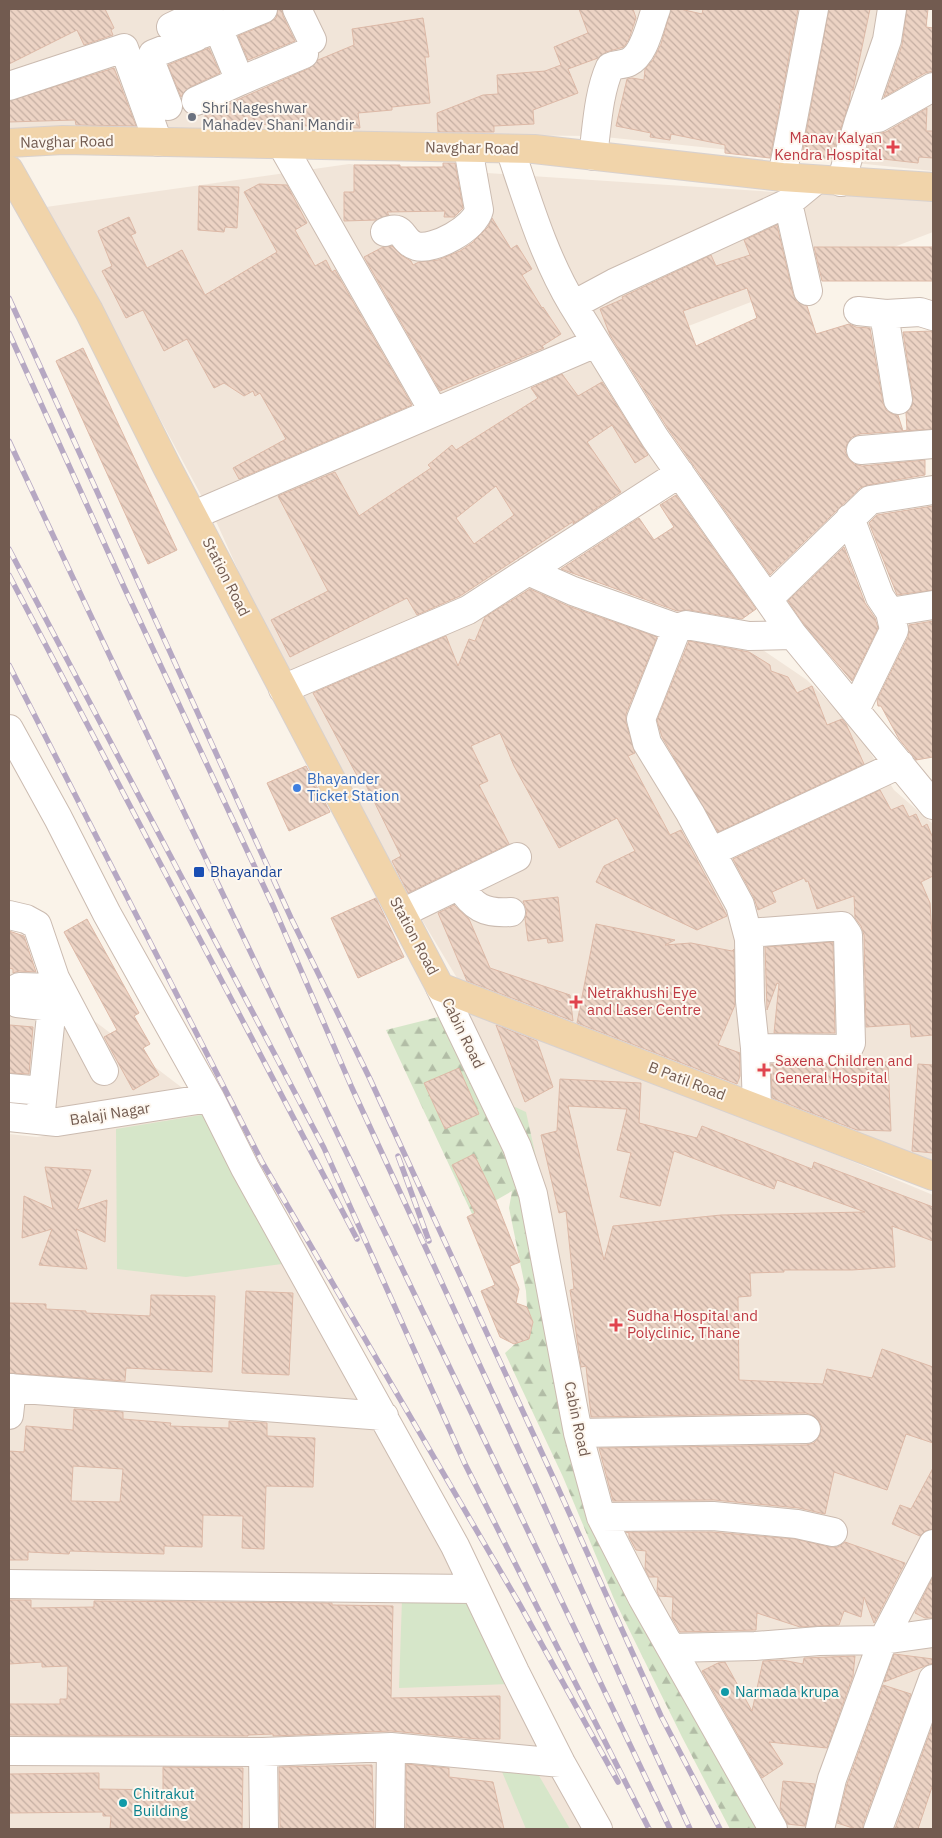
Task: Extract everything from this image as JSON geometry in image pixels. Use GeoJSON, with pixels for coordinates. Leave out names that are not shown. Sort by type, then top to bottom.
{"type":"FeatureCollection","features":[{"type":"Feature","properties":{"kind":"main road","name":"Navghar Road"},"geometry":{"type":"LineString","coordinates":[[9,143],[63,140],[534,150],[593,156],[785,190],[828,181],[933,187]]}},
{"type":"Feature","properties":{"kind":"main road","name":"Station Road"},"geometry":{"type":"LineString","coordinates":[[9,170],[89,311],[283,689],[440,986]]}},
{"type":"Feature","properties":{"kind":"main road","name":"B Patil Road"},"geometry":{"type":"LineString","coordinates":[[440,986],[933,1176]]}},
{"type":"Feature","properties":{"kind":"street"},"geometry":{"type":"LineString","coordinates":[[9,86],[203,23],[263,9]]}},
{"type":"Feature","properties":{"kind":"street"},"geometry":{"type":"LineString","coordinates":[[196,100],[240,81],[308,47],[297,9]]}},
{"type":"Feature","properties":{"kind":"street"},"geometry":{"type":"LineString","coordinates":[[593,156],[603,88],[607,74],[610,67],[616,64],[627,63],[640,53],[656,9]]}},
{"type":"Feature","properties":{"kind":"street"},"geometry":{"type":"LineString","coordinates":[[808,291],[785,190],[814,9]]}},
{"type":"Feature","properties":{"kind":"street"},"geometry":{"type":"LineString","coordinates":[[828,181],[850,155],[859,121],[887,40],[892,9]]}},
{"type":"Feature","properties":{"kind":"street"},"geometry":{"type":"LineString","coordinates":[[203,23],[240,81]]}},
{"type":"Feature","properties":{"kind":"street"},"geometry":{"type":"LineString","coordinates":[[168,106],[150,62],[152,54],[203,23]]}},
{"type":"Feature","properties":{"kind":"street"},"geometry":{"type":"LineString","coordinates":[[124,48],[158,142]]}},
{"type":"Feature","properties":{"kind":"street"},"geometry":{"type":"LineString","coordinates":[[859,121],[878,118],[933,86]]}},
{"type":"Feature","properties":{"kind":"street"},"geometry":{"type":"LineString","coordinates":[[282,144],[434,412]]}},
{"type":"Feature","properties":{"kind":"street"},"geometry":{"type":"LineString","coordinates":[[384,232],[396,228],[404,238],[416,246],[432,246],[445,241],[472,224],[478,216],[479,210],[468,148]]}},
{"type":"Feature","properties":{"kind":"street"},"geometry":{"type":"LineString","coordinates":[[510,149],[539,234],[566,292],[655,438],[793,636],[933,805]]}},
{"type":"Feature","properties":{"kind":"street"},"geometry":{"type":"LineString","coordinates":[[574,305],[785,190]]}},
{"type":"Feature","properties":{"kind":"street"},"geometry":{"type":"LineString","coordinates":[[898,400],[871,312],[920,312],[933,316]]}},
{"type":"Feature","properties":{"kind":"street"},"geometry":{"type":"LineString","coordinates":[[194,514],[596,343]]}},
{"type":"Feature","properties":{"kind":"street"},"geometry":{"type":"LineString","coordinates":[[861,450],[933,446]]}},
{"type":"Feature","properties":{"kind":"street"},"geometry":{"type":"LineString","coordinates":[[283,689],[468,610],[680,473]]}},
{"type":"Feature","properties":{"kind":"street"},"geometry":{"type":"LineString","coordinates":[[768,599],[870,500],[933,490]]}},
{"type":"Feature","properties":{"kind":"street"},"geometry":{"type":"LineString","coordinates":[[850,518],[880,597],[890,612],[894,630],[855,710]]}},
{"type":"Feature","properties":{"kind":"street"},"geometry":{"type":"LineString","coordinates":[[528,571],[573,592],[677,628],[686,625],[749,636],[793,636]]}},
{"type":"Feature","properties":{"kind":"street"},"geometry":{"type":"LineString","coordinates":[[890,612],[933,605]]}},
{"type":"Feature","properties":{"kind":"street"},"geometry":{"type":"LineString","coordinates":[[677,628],[641,719],[647,743],[690,813],[740,905],[748,933],[750,1001],[755,1048],[756,1108]]}},
{"type":"Feature","properties":{"kind":"street"},"geometry":{"type":"LineString","coordinates":[[9,729],[60,812],[107,914],[455,1546],[514,1672],[598,1829]]}},
{"type":"Feature","properties":{"kind":"street"},"geometry":{"type":"LineString","coordinates":[[711,852],[900,764]]}},
{"type":"Feature","properties":{"kind":"street"},"geometry":{"type":"LineString","coordinates":[[402,913],[517,857]]}},
{"type":"Feature","properties":{"kind":"street"},"geometry":{"type":"LineString","coordinates":[[459,885],[468,900],[476,906],[487,910],[511,912]]}},
{"type":"Feature","properties":{"kind":"street"},"geometry":{"type":"LineString","coordinates":[[9,915],[26,919],[37,925],[54,991],[104,1071]]}},
{"type":"Feature","properties":{"kind":"street"},"geometry":{"type":"LineString","coordinates":[[748,933],[842,926],[848,935],[851,1043],[848,1049],[755,1048]]}},
{"type":"Feature","properties":{"kind":"street","name":"Cabin Road"},"geometry":{"type":"LineString","coordinates":[[440,986],[517,1147],[533,1194],[578,1433],[601,1517],[671,1648],[772,1829]]}},
{"type":"Feature","properties":{"kind":"street"},"geometry":{"type":"LineString","coordinates":[[40,1120],[54,991]]}},
{"type":"Feature","properties":{"kind":"street"},"geometry":{"type":"LineString","coordinates":[[9,1088],[43,1091]]}},
{"type":"Feature","properties":{"kind":"street","name":"Balaji Nagar"},"geometry":{"type":"LineString","coordinates":[[9,1117],[57,1122],[210,1098]]}},
{"type":"Feature","properties":{"kind":"street"},"geometry":{"type":"LineString","coordinates":[[9,1415],[10,1388],[384,1416]]}},
{"type":"Feature","properties":{"kind":"street"},"geometry":{"type":"LineString","coordinates":[[578,1433],[806,1429]]}},
{"type":"Feature","properties":{"kind":"street"},"geometry":{"type":"LineString","coordinates":[[601,1517],[713,1516],[797,1524],[833,1532]]}},
{"type":"Feature","properties":{"kind":"street"},"geometry":{"type":"LineString","coordinates":[[820,1829],[832,1779],[883,1640],[933,1544]]}},
{"type":"Feature","properties":{"kind":"street"},"geometry":{"type":"LineString","coordinates":[[9,1584],[474,1589]]}},
{"type":"Feature","properties":{"kind":"street"},"geometry":{"type":"LineString","coordinates":[[671,1648],[755,1646],[809,1641],[883,1640],[933,1633]]}},
{"type":"Feature","properties":{"kind":"street"},"geometry":{"type":"LineString","coordinates":[[878,1829],[933,1678]]}},
{"type":"Feature","properties":{"kind":"street"},"geometry":{"type":"LineString","coordinates":[[9,1751],[263,1752],[391,1747],[561,1763]]}},
{"type":"Feature","properties":{"kind":"street"},"geometry":{"type":"LineString","coordinates":[[390,1829],[391,1747]]}},
{"type":"Feature","properties":{"kind":"street"},"geometry":{"type":"LineString","coordinates":[[263,1752],[264,1829]]}},
{"type":"Feature","properties":{"kind":"shaded area"},"geometry":{"type":"Polygon","coordinates":[[[9,9],[926,9],[931,67],[933,67],[933,171],[595,136],[381,134],[9,139],[9,9]]]}},
{"type":"Feature","properties":{"kind":"shaded area"},"geometry":{"type":"Polygon","coordinates":[[[349,164],[775,192],[933,199],[933,232],[600,360],[667,470],[470,606],[286,676],[215,519],[576,369],[208,508],[46,207],[349,164]]]}},
{"type":"Feature","properties":{"kind":"shaded area"},"geometry":{"type":"Polygon","coordinates":[[[523,576],[754,644],[807,680],[838,711],[864,743],[894,790],[933,824],[933,1171],[470,989],[457,978],[375,842],[297,686],[523,576]]]}},
{"type":"Feature","properties":{"kind":"shaded area"},"geometry":{"type":"Polygon","coordinates":[[[9,956],[189,1093],[54,1114],[9,1109],[9,956]]]}},
{"type":"Feature","properties":{"kind":"shaded area"},"geometry":{"type":"Polygon","coordinates":[[[451,998],[587,1051],[933,1195],[933,1829],[779,1829],[675,1645],[621,1543],[508,1111],[451,998]]]}},
{"type":"Feature","properties":{"kind":"shaded area"},"geometry":{"type":"Polygon","coordinates":[[[216,1110],[596,1829],[9,1829],[9,1134],[37,1137],[216,1110]]]}},
{"type":"Feature","properties":{"kind":"green space"},"geometry":{"type":"Polygon","coordinates":[[[442,1016],[502,1150],[495,1118],[515,1107],[526,1112],[543,1189],[597,1489],[764,1829],[730,1829],[614,1599],[563,1477],[505,1353],[515,1344],[529,1339],[533,1322],[527,1307],[526,1291],[509,1208],[512,1191],[472,1214],[386,1030],[442,1016]]]}},
{"type":"Feature","properties":{"kind":"green space"},"geometry":{"type":"Polygon","coordinates":[[[207,1114],[282,1264],[186,1277],[117,1269],[116,1129],[207,1114]]]}},
{"type":"Feature","properties":{"kind":"green space"},"geometry":{"type":"Polygon","coordinates":[[[402,1599],[465,1599],[510,1684],[399,1688],[402,1599]]]}},
{"type":"Feature","properties":{"kind":"green space"},"geometry":{"type":"Polygon","coordinates":[[[500,1767],[538,1774],[570,1829],[526,1829],[500,1767]]]}},
{"type":"Feature","properties":{"kind":"building"},"geometry":{"type":"Polygon","coordinates":[[[9,9],[105,9],[114,28],[111,30],[113,35],[84,45],[77,30],[9,64],[9,9]]]}},
{"type":"Feature","properties":{"kind":"building"},"geometry":{"type":"Polygon","coordinates":[[[278,9],[282,9],[283,16],[295,41],[248,60],[238,36],[269,23],[276,18],[278,9]]]}},
{"type":"Feature","properties":{"kind":"building"},"geometry":{"type":"Polygon","coordinates":[[[579,9],[633,9],[636,18],[629,39],[624,47],[606,52],[598,58],[568,69],[578,93],[533,110],[534,124],[494,126],[494,132],[438,132],[437,113],[483,95],[498,94],[497,75],[545,71],[561,65],[554,47],[588,33],[579,9]]]}},
{"type":"Feature","properties":{"kind":"building"},"geometry":{"type":"Polygon","coordinates":[[[671,9],[702,14],[703,9],[798,9],[770,158],[725,153],[725,145],[671,134],[670,140],[650,137],[651,133],[616,126],[627,79],[644,80],[645,69],[653,60],[661,44],[671,9]]]}},
{"type":"Feature","properties":{"kind":"building"},"geometry":{"type":"Polygon","coordinates":[[[829,9],[870,9],[853,90],[851,90],[849,103],[831,159],[802,155],[829,9]]]}},
{"type":"Feature","properties":{"kind":"building"},"geometry":{"type":"Polygon","coordinates":[[[907,9],[928,9],[926,27],[933,28],[933,71],[925,73],[884,97],[902,45],[907,9]]]}},
{"type":"Feature","properties":{"kind":"building"},"geometry":{"type":"Polygon","coordinates":[[[423,18],[429,57],[425,57],[430,103],[392,107],[392,110],[358,113],[360,128],[205,122],[205,114],[310,68],[318,60],[354,45],[352,29],[423,18]]]}},
{"type":"Feature","properties":{"kind":"building"},"geometry":{"type":"Polygon","coordinates":[[[209,48],[220,73],[190,87],[181,97],[168,65],[209,48]]]}},
{"type":"Feature","properties":{"kind":"building"},"geometry":{"type":"Polygon","coordinates":[[[114,68],[136,126],[76,125],[75,120],[9,122],[9,101],[114,68]]]}},
{"type":"Feature","properties":{"kind":"building"},"geometry":{"type":"Polygon","coordinates":[[[927,108],[926,131],[933,131],[933,158],[919,157],[918,163],[865,157],[871,135],[886,132],[927,108]]]}},
{"type":"Feature","properties":{"kind":"building"},"geometry":{"type":"Polygon","coordinates":[[[443,163],[455,163],[463,208],[454,217],[444,217],[445,211],[387,212],[389,215],[376,220],[344,221],[344,192],[354,192],[354,165],[443,167],[443,163]]]}},
{"type":"Feature","properties":{"kind":"building"},"geometry":{"type":"Polygon","coordinates":[[[259,184],[287,185],[307,223],[295,230],[315,266],[326,260],[332,272],[335,270],[412,405],[239,479],[233,468],[286,439],[260,393],[255,396],[253,391],[244,396],[224,383],[214,388],[187,339],[164,351],[143,310],[126,318],[102,271],[112,266],[98,231],[129,217],[136,233],[131,235],[147,268],[182,250],[205,295],[277,252],[244,192],[259,184]]]}},
{"type":"Feature","properties":{"kind":"building"},"geometry":{"type":"Polygon","coordinates":[[[199,186],[239,187],[237,228],[225,227],[224,232],[198,230],[199,186]]]}},
{"type":"Feature","properties":{"kind":"building"},"geometry":{"type":"Polygon","coordinates":[[[492,218],[511,249],[517,245],[532,269],[522,275],[542,308],[561,334],[542,346],[544,348],[440,391],[364,257],[383,247],[392,246],[411,261],[413,265],[419,262],[438,260],[460,251],[472,243],[488,227],[492,218]]]}},
{"type":"Feature","properties":{"kind":"building"},"geometry":{"type":"Polygon","coordinates":[[[777,225],[793,294],[797,302],[807,306],[816,334],[849,324],[856,327],[870,328],[883,403],[886,410],[898,415],[903,431],[907,430],[906,413],[912,406],[913,398],[903,332],[933,331],[933,429],[860,434],[852,437],[845,451],[848,458],[854,464],[862,466],[925,460],[925,475],[860,488],[770,575],[668,429],[610,335],[600,309],[711,255],[716,266],[750,255],[744,240],[777,225]],[[747,288],[683,311],[696,346],[757,318],[747,288]]]}},
{"type":"Feature","properties":{"kind":"building"},"geometry":{"type":"Polygon","coordinates":[[[814,247],[933,247],[933,281],[822,281],[814,247]]]}},
{"type":"Feature","properties":{"kind":"building"},"geometry":{"type":"Polygon","coordinates":[[[83,348],[177,550],[148,564],[56,361],[83,348]]]}},
{"type":"Feature","properties":{"kind":"building"},"geometry":{"type":"Polygon","coordinates":[[[562,374],[578,396],[602,382],[648,455],[635,463],[612,425],[587,442],[621,492],[460,596],[417,615],[407,598],[290,657],[271,620],[328,591],[278,496],[335,472],[359,516],[431,468],[428,465],[452,445],[456,450],[538,398],[531,388],[562,374]],[[496,486],[456,518],[474,544],[514,515],[496,486]]]}},
{"type":"Feature","properties":{"kind":"building"},"geometry":{"type":"Polygon","coordinates":[[[676,495],[756,609],[742,619],[689,610],[677,611],[561,569],[639,518],[654,540],[674,527],[660,505],[676,495]]]}},
{"type":"Feature","properties":{"kind":"building"},"geometry":{"type":"Polygon","coordinates":[[[933,506],[933,590],[897,595],[869,523],[877,515],[933,506]]]}},
{"type":"Feature","properties":{"kind":"building"},"geometry":{"type":"Polygon","coordinates":[[[844,547],[865,603],[875,618],[878,628],[852,681],[805,626],[788,601],[844,547]]]}},
{"type":"Feature","properties":{"kind":"building"},"geometry":{"type":"Polygon","coordinates":[[[530,589],[568,606],[657,637],[626,714],[626,723],[635,753],[628,756],[670,835],[681,830],[727,916],[697,930],[596,882],[604,866],[635,851],[617,818],[559,848],[514,766],[500,733],[471,746],[488,781],[479,785],[509,844],[408,893],[392,861],[401,856],[365,783],[362,785],[313,693],[446,636],[458,666],[469,639],[475,641],[485,617],[530,589]]]}},
{"type":"Feature","properties":{"kind":"building"},"geometry":{"type":"Polygon","coordinates":[[[933,621],[933,757],[916,760],[899,739],[881,706],[878,706],[877,700],[908,637],[909,625],[933,621]]]}},
{"type":"Feature","properties":{"kind":"building"},"geometry":{"type":"Polygon","coordinates":[[[689,641],[749,652],[770,665],[771,671],[788,677],[797,693],[812,686],[827,725],[842,719],[864,764],[718,832],[662,737],[657,720],[689,641]]]}},
{"type":"Feature","properties":{"kind":"building","name":"Bhayandar"},"geometry":{"type":"Polygon","coordinates":[[[306,766],[330,812],[289,831],[267,783],[306,766]]]}},
{"type":"Feature","properties":{"kind":"building"},"geometry":{"type":"Polygon","coordinates":[[[880,790],[891,810],[903,805],[909,817],[916,814],[922,827],[927,824],[933,838],[933,876],[921,882],[930,903],[933,951],[933,1035],[911,1037],[910,1024],[866,1027],[864,935],[861,926],[855,918],[854,896],[817,909],[808,881],[806,882],[804,878],[772,892],[776,902],[758,910],[754,898],[733,859],[880,790]]]}},
{"type":"Feature","properties":{"kind":"building"},"geometry":{"type":"Polygon","coordinates":[[[558,897],[563,941],[548,943],[547,938],[528,941],[525,919],[527,911],[523,901],[558,897]]]}},
{"type":"Feature","properties":{"kind":"building"},"geometry":{"type":"Polygon","coordinates":[[[376,898],[404,957],[358,978],[331,918],[376,898]]]}},
{"type":"Feature","properties":{"kind":"building"},"geometry":{"type":"Polygon","coordinates":[[[454,905],[469,919],[490,968],[570,995],[573,1021],[467,981],[438,913],[454,905]]]}},
{"type":"Feature","properties":{"kind":"building"},"geometry":{"type":"Polygon","coordinates":[[[87,919],[139,1013],[134,1016],[150,1044],[143,1048],[159,1075],[133,1090],[104,1037],[117,1030],[64,932],[87,919]]]}},
{"type":"Feature","properties":{"kind":"building"},"geometry":{"type":"Polygon","coordinates":[[[596,924],[675,940],[665,945],[691,943],[732,951],[734,949],[735,1005],[718,1045],[740,1053],[740,1076],[737,1084],[577,1023],[596,924]]]}},
{"type":"Feature","properties":{"kind":"building"},"geometry":{"type":"Polygon","coordinates":[[[9,931],[24,936],[36,972],[19,971],[13,973],[13,969],[9,968],[9,931]]]}},
{"type":"Feature","properties":{"kind":"building"},"geometry":{"type":"Polygon","coordinates":[[[833,942],[835,1033],[774,1033],[779,984],[777,983],[767,1010],[765,947],[833,942]]]}},
{"type":"Feature","properties":{"kind":"building"},"geometry":{"type":"Polygon","coordinates":[[[10,1025],[33,1027],[29,1074],[9,1073],[10,1025]]]}},
{"type":"Feature","properties":{"kind":"building"},"geometry":{"type":"Polygon","coordinates":[[[496,1025],[537,1041],[553,1087],[525,1102],[496,1025]]]}},
{"type":"Feature","properties":{"kind":"building"},"geometry":{"type":"Polygon","coordinates":[[[857,1061],[888,1062],[891,1131],[857,1130],[772,1098],[771,1064],[848,1065],[857,1061]]]}},
{"type":"Feature","properties":{"kind":"building"},"geometry":{"type":"Polygon","coordinates":[[[918,1064],[933,1065],[933,1153],[912,1151],[918,1064]]]}},
{"type":"Feature","properties":{"kind":"building"},"geometry":{"type":"Polygon","coordinates":[[[459,1068],[479,1114],[445,1129],[424,1083],[459,1068]]]}},
{"type":"Feature","properties":{"kind":"building"},"geometry":{"type":"Polygon","coordinates":[[[560,1079],[641,1083],[639,1123],[697,1138],[702,1126],[812,1169],[814,1162],[933,1207],[933,1241],[892,1226],[895,1267],[852,1270],[784,1270],[784,1272],[750,1273],[751,1296],[738,1297],[739,1380],[823,1384],[827,1369],[872,1378],[882,1349],[933,1367],[933,1443],[906,1434],[887,1490],[834,1472],[825,1514],[799,1508],[714,1500],[613,1501],[599,1448],[806,1445],[814,1443],[819,1437],[822,1428],[814,1416],[806,1413],[591,1417],[586,1366],[581,1367],[570,1290],[574,1289],[566,1211],[559,1213],[541,1135],[557,1131],[560,1079]],[[568,1106],[604,1260],[613,1226],[721,1215],[865,1212],[777,1180],[774,1189],[674,1151],[660,1206],[620,1197],[631,1153],[617,1150],[627,1109],[568,1106]]]}},
{"type":"Feature","properties":{"kind":"building"},"geometry":{"type":"Polygon","coordinates":[[[474,1154],[494,1196],[520,1262],[510,1266],[519,1289],[516,1303],[527,1307],[533,1322],[529,1339],[514,1344],[500,1337],[481,1291],[495,1285],[467,1217],[475,1213],[452,1165],[474,1154]]]}},
{"type":"Feature","properties":{"kind":"building"},"geometry":{"type":"Polygon","coordinates":[[[45,1167],[91,1170],[77,1210],[107,1200],[105,1242],[76,1229],[87,1269],[39,1265],[52,1229],[22,1238],[24,1196],[53,1209],[45,1167]]]}},
{"type":"Feature","properties":{"kind":"building"},"geometry":{"type":"Polygon","coordinates":[[[246,1291],[293,1293],[289,1375],[242,1373],[246,1291]]]}},
{"type":"Feature","properties":{"kind":"building"},"geometry":{"type":"Polygon","coordinates":[[[151,1295],[215,1296],[212,1372],[126,1368],[125,1381],[9,1373],[9,1303],[46,1304],[46,1309],[86,1311],[86,1313],[150,1316],[151,1295]]]}},
{"type":"Feature","properties":{"kind":"building"},"geometry":{"type":"Polygon","coordinates":[[[74,1409],[123,1412],[123,1419],[171,1423],[170,1426],[229,1428],[229,1421],[267,1423],[267,1436],[315,1438],[313,1487],[266,1486],[264,1549],[242,1548],[243,1516],[203,1515],[202,1547],[164,1546],[164,1554],[70,1551],[69,1554],[28,1552],[28,1560],[9,1560],[9,1451],[24,1452],[26,1426],[73,1430],[74,1409]],[[73,1466],[71,1501],[120,1502],[123,1469],[73,1466]]]}},
{"type":"Feature","properties":{"kind":"building"},"geometry":{"type":"Polygon","coordinates":[[[933,1468],[933,1529],[925,1531],[920,1536],[892,1524],[900,1505],[911,1509],[933,1468]]]}},
{"type":"Feature","properties":{"kind":"building"},"geometry":{"type":"Polygon","coordinates":[[[626,1532],[712,1532],[795,1539],[830,1547],[838,1547],[845,1542],[905,1563],[874,1623],[864,1597],[861,1617],[844,1611],[839,1625],[800,1627],[757,1613],[756,1630],[680,1632],[672,1618],[673,1597],[659,1596],[657,1591],[658,1577],[649,1577],[645,1569],[646,1551],[636,1550],[629,1537],[629,1533],[626,1532]]]}},
{"type":"Feature","properties":{"kind":"building"},"geometry":{"type":"Polygon","coordinates":[[[933,1577],[933,1618],[925,1618],[915,1613],[933,1577]]]}},
{"type":"Feature","properties":{"kind":"building"},"geometry":{"type":"Polygon","coordinates":[[[9,1600],[31,1600],[31,1608],[94,1607],[94,1601],[332,1603],[332,1605],[393,1606],[391,1698],[500,1696],[500,1739],[478,1739],[391,1731],[273,1736],[273,1734],[248,1736],[9,1735],[9,1704],[60,1704],[60,1699],[67,1699],[68,1666],[42,1667],[42,1662],[9,1664],[9,1600]]]}},
{"type":"Feature","properties":{"kind":"building"},"geometry":{"type":"Polygon","coordinates":[[[894,1654],[933,1659],[933,1663],[884,1682],[894,1654]]]}},
{"type":"Feature","properties":{"kind":"building"},"geometry":{"type":"Polygon","coordinates":[[[855,1656],[853,1676],[827,1748],[769,1742],[783,1764],[762,1778],[702,1671],[718,1663],[725,1662],[752,1711],[763,1661],[782,1660],[803,1664],[804,1658],[855,1656]]]}},
{"type":"Feature","properties":{"kind":"building"},"geometry":{"type":"Polygon","coordinates":[[[883,1685],[911,1694],[863,1824],[863,1829],[856,1829],[837,1823],[847,1784],[883,1685]]]}},
{"type":"Feature","properties":{"kind":"building"},"geometry":{"type":"Polygon","coordinates":[[[933,1724],[933,1784],[918,1829],[895,1829],[933,1724]]]}},
{"type":"Feature","properties":{"kind":"building"},"geometry":{"type":"Polygon","coordinates":[[[406,1764],[449,1768],[449,1777],[493,1782],[504,1829],[406,1829],[406,1764]]]}},
{"type":"Feature","properties":{"kind":"building"},"geometry":{"type":"Polygon","coordinates":[[[372,1765],[374,1829],[280,1829],[279,1767],[372,1765]]]}},
{"type":"Feature","properties":{"kind":"building"},"geometry":{"type":"Polygon","coordinates":[[[163,1767],[243,1768],[242,1829],[110,1829],[111,1816],[103,1816],[103,1812],[9,1813],[9,1774],[99,1773],[99,1789],[163,1790],[163,1767]]]}},
{"type":"Feature","properties":{"kind":"building"},"geometry":{"type":"Polygon","coordinates":[[[783,1781],[815,1784],[805,1826],[787,1824],[780,1809],[783,1781]]]}},
{"type":"Feature","properties":{"kind":"railway"},"geometry":{"type":"LineString","coordinates":[[9,298],[291,918],[370,1079],[661,1716],[720,1829]]}},
{"type":"Feature","properties":{"kind":"railway"},"geometry":{"type":"LineString","coordinates":[[9,333],[124,587],[274,908],[352,1088],[535,1485],[690,1829]]}},
{"type":"Feature","properties":{"kind":"railway"},"geometry":{"type":"LineString","coordinates":[[9,441],[90,615],[670,1829]]}},
{"type":"Feature","properties":{"kind":"railway"},"geometry":{"type":"LineString","coordinates":[[9,549],[324,1148],[465,1464],[649,1829]]}},
{"type":"Feature","properties":{"kind":"railway"},"geometry":{"type":"LineString","coordinates":[[9,575],[357,1239]]}},
{"type":"Feature","properties":{"kind":"railway"},"geometry":{"type":"LineString","coordinates":[[9,665],[262,1162],[520,1605],[618,1782]]}},
{"type":"Feature","properties":{"kind":"railway"},"geometry":{"type":"LineString","coordinates":[[398,1156],[429,1241]]}},
{"type":"Feature","properties":{"kind":"place","name":"Shri Nageshwar Mahadev Shani Mandir"},"geometry":{"type":"Point","coordinates":[192,117]}},
{"type":"Feature","properties":{"kind":"place","name":"Manav Kalyan Kendra Hospital"},"geometry":{"type":"Point","coordinates":[893,147]}},
{"type":"Feature","properties":{"kind":"place","name":"Bhayander Ticket Station"},"geometry":{"type":"Point","coordinates":[297,788]}},
{"type":"Feature","properties":{"kind":"place","name":"Bhayandar"},"geometry":{"type":"Point","coordinates":[199,872]}},
{"type":"Feature","properties":{"kind":"place","name":"Netrakhushi Eye and Laser Centre"},"geometry":{"type":"Point","coordinates":[576,1002]}},
{"type":"Feature","properties":{"kind":"place","name":"Saxena Children and General Hospital"},"geometry":{"type":"Point","coordinates":[764,1070]}},
{"type":"Feature","properties":{"kind":"place","name":"Sudha Hospital and Polyclinic, Thane"},"geometry":{"type":"Point","coordinates":[616,1325]}},
{"type":"Feature","properties":{"kind":"place","name":"Narmada krupa"},"geometry":{"type":"Point","coordinates":[725,1692]}},
{"type":"Feature","properties":{"kind":"place","name":"Chitrakut Building"},"geometry":{"type":"Point","coordinates":[123,1803]}}]}
